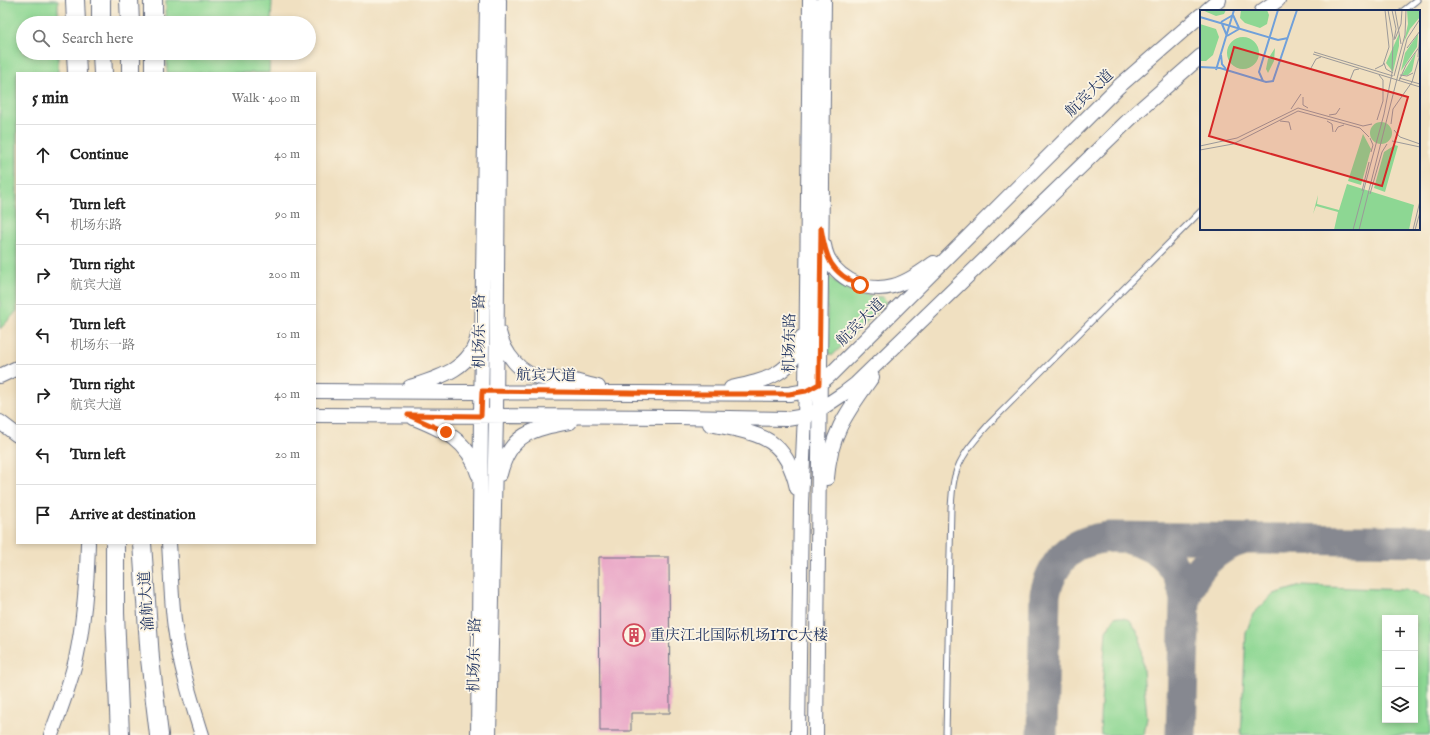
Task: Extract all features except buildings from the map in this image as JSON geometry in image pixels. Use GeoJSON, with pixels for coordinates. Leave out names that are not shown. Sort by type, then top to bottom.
{"type":"FeatureCollection","features":[{"type":"Feature","properties":{"kind":"highway"},"geometry":{"type":"LineString","coordinates":[[75,0],[76,16]]}},
{"type":"Feature","properties":{"kind":"highway"},"geometry":{"type":"LineString","coordinates":[[101,0],[102,16]]}},
{"type":"Feature","properties":{"kind":"highway"},"geometry":{"type":"LineString","coordinates":[[129,0],[130,16]]}},
{"type":"Feature","properties":{"kind":"highway"},"geometry":{"type":"LineString","coordinates":[[153,0],[154,16]]}},
{"type":"Feature","properties":{"kind":"highway"},"geometry":{"type":"LineString","coordinates":[[76,60],[77,72]]}},
{"type":"Feature","properties":{"kind":"highway"},"geometry":{"type":"LineString","coordinates":[[102,60],[103,72]]}},
{"type":"Feature","properties":{"kind":"highway"},"geometry":{"type":"LineString","coordinates":[[131,60],[131,72]]}},
{"type":"Feature","properties":{"kind":"highway"},"geometry":{"type":"LineString","coordinates":[[154,60],[154,72]]}},
{"type":"Feature","properties":{"kind":"highway","name":"渝航大道"},"geometry":{"type":"LineString","coordinates":[[115,544],[115,613]]}},
{"type":"Feature","properties":{"kind":"highway","name":"渝航大道"},"geometry":{"type":"LineString","coordinates":[[142,544],[150,659]]}},
{"type":"Feature","properties":{"kind":"highway"},"geometry":{"type":"LineString","coordinates":[[108,735],[115,613]]}},
{"type":"Feature","properties":{"kind":"highway"},"geometry":{"type":"LineString","coordinates":[[115,613],[120,735]]}},
{"type":"Feature","properties":{"kind":"highway"},"geometry":{"type":"LineString","coordinates":[[150,659],[150,735]]}},
{"type":"Feature","properties":{"kind":"highway"},"geometry":{"type":"LineString","coordinates":[[150,659],[159,735]]}},
{"type":"Feature","properties":{"kind":"main road","name":"机场东一路"},"geometry":{"type":"LineString","coordinates":[[478,735],[487,0]]}},
{"type":"Feature","properties":{"kind":"main road","name":"机场东一路"},"geometry":{"type":"LineString","coordinates":[[489,735],[496,416],[500,0]]}},
{"type":"Feature","properties":{"kind":"main road","name":"机场东路"},"geometry":{"type":"LineString","coordinates":[[798,735],[801,504],[806,391],[810,0]]}},
{"type":"Feature","properties":{"kind":"main road","name":"机场东路"},"geometry":{"type":"LineString","coordinates":[[816,735],[824,0]]}},
{"type":"Feature","properties":{"kind":"main road"},"geometry":{"type":"LineString","coordinates":[[1207,10],[1219,0]]}},
{"type":"Feature","properties":{"kind":"main road"},"geometry":{"type":"LineString","coordinates":[[1263,10],[1278,0]]}},
{"type":"Feature","properties":{"kind":"main road","name":"航宾大道"},"geometry":{"type":"LineString","coordinates":[[316,391],[789,394],[806,391],[819,384],[839,366],[1117,88],[1200,16]]}},
{"type":"Feature","properties":{"kind":"main road"},"geometry":{"type":"LineString","coordinates":[[316,415],[601,416],[787,419],[805,416],[819,410],[856,384],[1136,113],[1200,57]]}},
{"type":"Feature","properties":{"kind":"main road"},"geometry":{"type":"LineString","coordinates":[[821,228],[825,250],[834,268],[841,275],[851,281],[871,288],[893,286],[904,282],[961,245]]}},
{"type":"Feature","properties":{"kind":"main road"},"geometry":{"type":"LineString","coordinates":[[496,304],[499,333],[502,344],[517,365],[525,371],[542,378],[570,380],[624,393]]}},
{"type":"Feature","properties":{"kind":"main road"},"geometry":{"type":"LineString","coordinates":[[400,391],[442,377],[462,364],[469,357],[477,342],[483,311]]}},
{"type":"Feature","properties":{"kind":"main road"},"geometry":{"type":"LineString","coordinates":[[701,394],[754,383],[770,378],[780,372],[793,360],[797,354],[806,315]]}},
{"type":"Feature","properties":{"kind":"main road"},"geometry":{"type":"LineString","coordinates":[[818,526],[826,488],[828,461],[832,444],[839,426],[891,350]]}},
{"type":"Feature","properties":{"kind":"main road"},"geometry":{"type":"LineString","coordinates":[[0,376],[16,368]]}},
{"type":"Feature","properties":{"kind":"main road"},"geometry":{"type":"LineString","coordinates":[[678,417],[712,413],[736,413],[742,411],[744,406],[742,401],[724,394]]}},
{"type":"Feature","properties":{"kind":"main road"},"geometry":{"type":"LineString","coordinates":[[408,415],[446,432],[464,446],[476,468],[480,485]]}},
{"type":"Feature","properties":{"kind":"main road"},"geometry":{"type":"LineString","coordinates":[[494,500],[503,461],[512,446],[522,437],[547,427],[601,416]]}},
{"type":"Feature","properties":{"kind":"main road"},"geometry":{"type":"LineString","coordinates":[[678,417],[754,433],[770,442],[782,452],[790,466],[795,476],[801,504]]}},
{"type":"Feature","properties":{"kind":"main road"},"geometry":{"type":"LineString","coordinates":[[0,422],[16,434]]}},
{"type":"Feature","properties":{"kind":"main road"},"geometry":{"type":"LineString","coordinates":[[51,735],[69,685],[76,659],[83,612],[88,544]]}},
{"type":"Feature","properties":{"kind":"main road"},"geometry":{"type":"LineString","coordinates":[[169,544],[173,606],[179,653],[202,735]]}},
{"type":"Feature","properties":{"kind":"lane"},"geometry":{"type":"LineString","coordinates":[[1404,10],[1417,0]]}},
{"type":"Feature","properties":{"kind":"lane"},"geometry":{"type":"LineString","coordinates":[[946,735],[951,507],[955,474],[961,461],[969,447],[989,424],[1200,212]]}},
{"type":"Feature","properties":{"kind":"green space"},"geometry":{"type":"Polygon","coordinates":[[[0,0],[58,0],[58,16],[16,16],[16,60],[58,60],[58,72],[16,72],[16,312],[0,329],[0,0]]]}},
{"type":"Feature","properties":{"kind":"green space"},"geometry":{"type":"Polygon","coordinates":[[[166,0],[272,0],[271,16],[166,16],[166,0]]]}},
{"type":"Feature","properties":{"kind":"green space"},"geometry":{"type":"Polygon","coordinates":[[[167,60],[270,60],[269,72],[167,72],[167,60]]]}},
{"type":"Feature","properties":{"kind":"green space"},"geometry":{"type":"Polygon","coordinates":[[[828,277],[854,292],[868,296],[883,297],[886,303],[833,355],[826,352],[828,277]]]}},
{"type":"Feature","properties":{"kind":"green space"},"geometry":{"type":"Polygon","coordinates":[[[1301,586],[1405,590],[1430,599],[1430,735],[1241,735],[1246,633],[1253,614],[1274,594],[1301,586]]]}},
{"type":"Feature","properties":{"kind":"green space"},"geometry":{"type":"Polygon","coordinates":[[[1116,616],[1130,620],[1140,636],[1147,717],[1144,735],[1101,735],[1100,718],[1106,631],[1116,616]]]}},
{"type":"Feature","properties":{"kind":"taxiway"},"geometry":{"type":"LineString","coordinates":[[1042,735],[1045,594],[1053,571],[1060,561],[1076,547],[1086,542],[1110,537],[1430,541]]}},
{"type":"Feature","properties":{"kind":"taxiway"},"geometry":{"type":"LineString","coordinates":[[1130,539],[1152,548],[1168,560],[1179,577],[1183,588],[1185,600],[1181,735]]}},
{"type":"Feature","properties":{"kind":"taxiway"},"geometry":{"type":"LineString","coordinates":[[1185,600],[1193,579],[1206,561],[1224,548],[1245,539]]}},
{"type":"Feature","properties":{"kind":"place","name":"重庆江北国际机场ITC大楼"},"geometry":{"type":"Point","coordinates":[634,635]}},
{"type":"Feature","properties":{"kind":"route"},"geometry":{"type":"LineString","coordinates":[[446,432],[408,415],[481,416],[482,391],[789,394],[806,391],[819,384],[821,228],[825,250],[834,268],[841,275],[860,285]]}}]}
